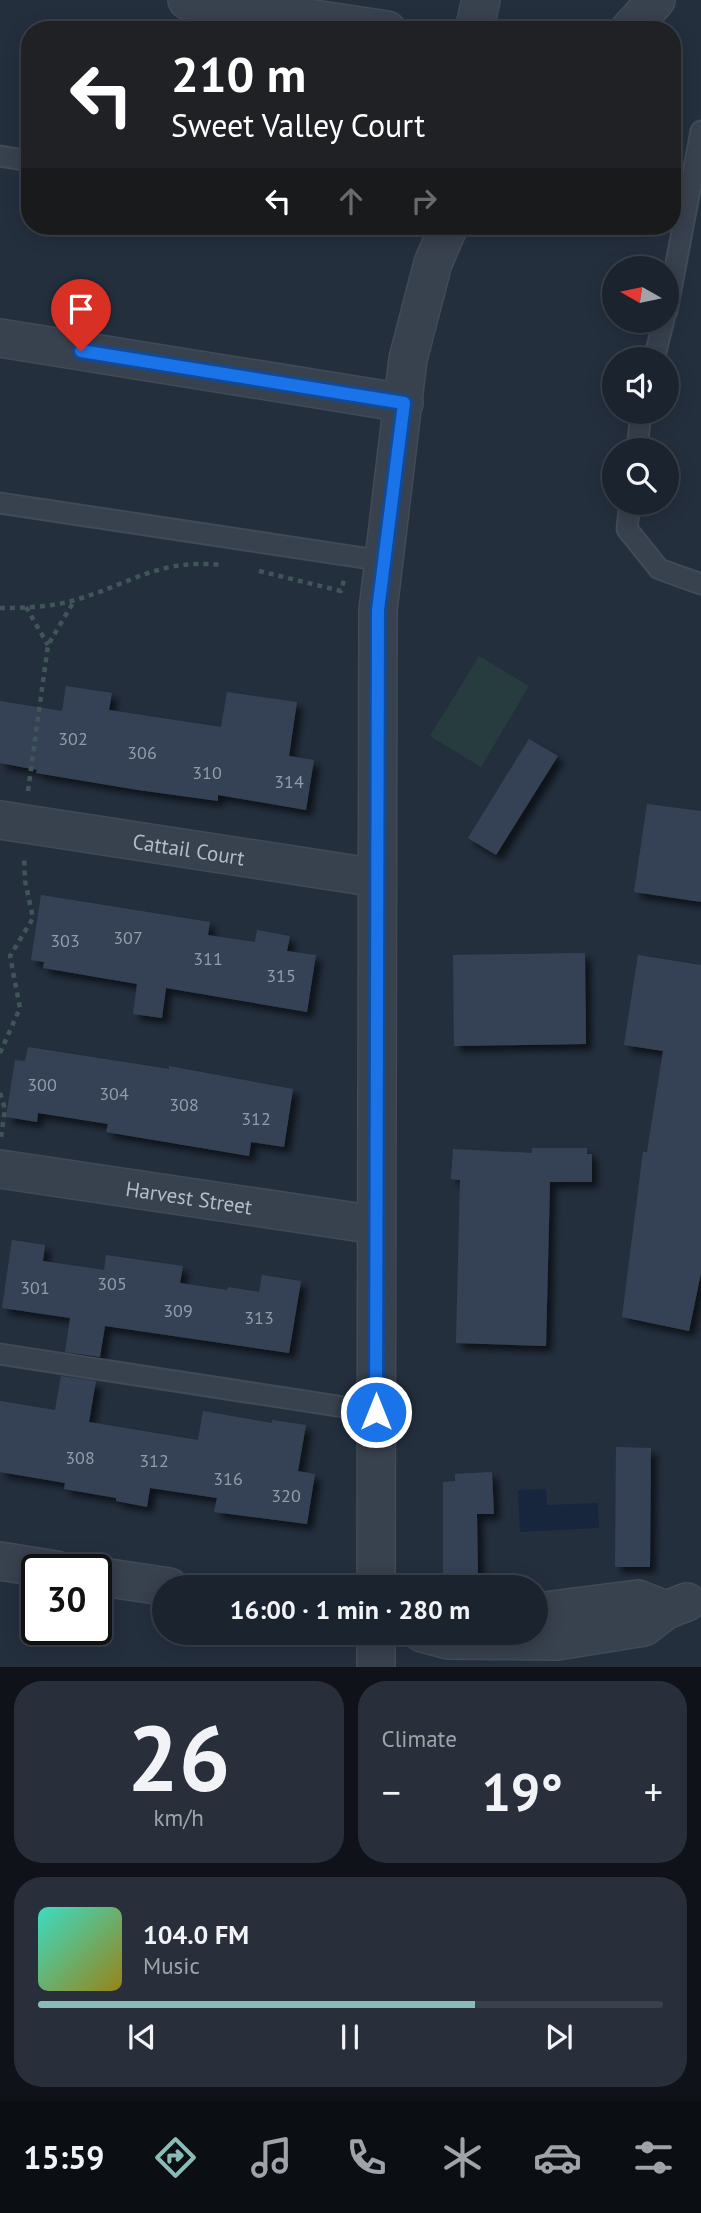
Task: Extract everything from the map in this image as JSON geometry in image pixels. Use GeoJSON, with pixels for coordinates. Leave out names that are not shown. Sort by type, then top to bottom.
{"type":"FeatureCollection","features":[{"type":"Feature","properties":{"kind":"street"},"geometry":{"type":"LineString","coordinates":[[187,0],[327,21]]}},
{"type":"Feature","properties":{"kind":"street"},"geometry":{"type":"LineString","coordinates":[[476,21],[481,0]]}},
{"type":"Feature","properties":{"kind":"street"},"geometry":{"type":"LineString","coordinates":[[637,21],[656,0]]}},
{"type":"Feature","properties":{"kind":"street"},"geometry":{"type":"LineString","coordinates":[[376,1575],[378,610],[368,558],[404,403],[414,335],[439,235]]}},
{"type":"Feature","properties":{"kind":"street"},"geometry":{"type":"LineString","coordinates":[[0,338],[404,403]]}},
{"type":"Feature","properties":{"kind":"street","name":"Cattail Court"},"geometry":{"type":"LineString","coordinates":[[0,820],[377,878]]}},
{"type":"Feature","properties":{"kind":"street","name":"Harvest Street"},"geometry":{"type":"LineString","coordinates":[[1,1167],[376,1225]]}},
{"type":"Feature","properties":{"kind":"street"},"geometry":{"type":"LineString","coordinates":[[0,1561],[21,1564]]}},
{"type":"Feature","properties":{"kind":"street"},"geometry":{"type":"LineString","coordinates":[[112,1578],[152,1584]]}},
{"type":"Feature","properties":{"kind":"street"},"geometry":{"type":"LineString","coordinates":[[548,1610],[638,1598],[676,1606],[644,1627],[548,1641]]}},
{"type":"Feature","properties":{"kind":"street"},"geometry":{"type":"LineString","coordinates":[[376,1645],[376,1667]]}},
{"type":"Feature","properties":{"kind":"lane"},"geometry":{"type":"LineString","coordinates":[[677,256],[701,131]]}},
{"type":"Feature","properties":{"kind":"lane"},"geometry":{"type":"LineString","coordinates":[[0,156],[21,160]]}},
{"type":"Feature","properties":{"kind":"lane"},"geometry":{"type":"LineString","coordinates":[[0,503],[368,558]]}},
{"type":"Feature","properties":{"kind":"lane"},"geometry":{"type":"LineString","coordinates":[[628,515],[626,529],[659,569],[701,584]]}},
{"type":"Feature","properties":{"kind":"lane"},"geometry":{"type":"LineString","coordinates":[[0,1354],[376,1412]]}},
{"type":"Feature","properties":{"kind":"path"},"geometry":{"type":"LineString","coordinates":[[248,568],[341,592],[368,558]]}},
{"type":"Feature","properties":{"kind":"path"},"geometry":{"type":"LineString","coordinates":[[0,608],[74,601],[147,571],[201,563],[225,565]]}},
{"type":"Feature","properties":{"kind":"path"},"geometry":{"type":"LineString","coordinates":[[26,607],[48,645]]}},
{"type":"Feature","properties":{"kind":"path"},"geometry":{"type":"LineString","coordinates":[[0,1093],[5,1109],[1,1167]]}},
{"type":"Feature","properties":{"kind":"green space"},"geometry":{"type":"Polygon","coordinates":[[[479,656],[529,686],[481,767],[430,736],[479,656]]]}},
{"type":"Feature","properties":{"kind":"water"},"geometry":{"type":"Polygon","coordinates":[[[546,1489],[547,1505],[598,1503],[599,1528],[520,1532],[518,1490],[546,1489]]]}},
{"type":"Feature","properties":{"kind":"building"},"geometry":{"type":"Polygon","coordinates":[[[66,686],[112,693],[109,710],[221,727],[227,692],[297,702],[289,756],[314,760],[306,810],[218,795],[218,801],[138,790],[36,773],[37,770],[0,763],[0,701],[62,711],[66,686]]]}},
{"type":"Feature","properties":{"kind":"building"},"geometry":{"type":"Polygon","coordinates":[[[529,739],[558,756],[496,855],[468,838],[529,739]]]}},
{"type":"Feature","properties":{"kind":"building"},"geometry":{"type":"Polygon","coordinates":[[[647,804],[701,811],[701,902],[634,892],[647,804]]]}},
{"type":"Feature","properties":{"kind":"building"},"geometry":{"type":"Polygon","coordinates":[[[41,895],[210,922],[208,935],[255,942],[257,930],[290,936],[287,951],[316,955],[307,1012],[166,988],[162,1018],[133,1014],[137,984],[43,968],[44,962],[31,960],[41,895]]]}},
{"type":"Feature","properties":{"kind":"building"},"geometry":{"type":"Polygon","coordinates":[[[585,953],[586,1044],[454,1046],[453,955],[585,953]]]}},
{"type":"Feature","properties":{"kind":"building"},"geometry":{"type":"Polygon","coordinates":[[[638,955],[701,965],[701,1273],[689,1331],[622,1317],[643,1152],[647,1152],[663,1051],[624,1045],[638,955]]]}},
{"type":"Feature","properties":{"kind":"building"},"geometry":{"type":"Polygon","coordinates":[[[28,1047],[169,1069],[169,1066],[293,1089],[284,1147],[251,1142],[249,1156],[106,1132],[108,1124],[38,1113],[37,1122],[6,1117],[15,1060],[25,1061],[28,1047]]]}},
{"type":"Feature","properties":{"kind":"building"},"geometry":{"type":"Polygon","coordinates":[[[532,1148],[587,1148],[587,1154],[592,1154],[592,1182],[550,1182],[546,1346],[456,1343],[460,1180],[451,1179],[453,1149],[532,1153],[532,1148]]]}},
{"type":"Feature","properties":{"kind":"building"},"geometry":{"type":"Polygon","coordinates":[[[12,1240],[45,1245],[43,1261],[104,1270],[106,1255],[183,1266],[180,1283],[227,1290],[228,1287],[259,1292],[262,1275],[301,1281],[289,1353],[105,1326],[100,1357],[65,1352],[70,1318],[2,1308],[12,1240]]]}},
{"type":"Feature","properties":{"kind":"building"},"geometry":{"type":"Polygon","coordinates":[[[61,1376],[96,1381],[89,1422],[198,1440],[203,1411],[272,1423],[272,1420],[306,1425],[298,1471],[315,1474],[307,1524],[214,1512],[217,1498],[150,1488],[147,1507],[116,1501],[116,1498],[64,1489],[65,1483],[0,1472],[0,1401],[55,1410],[61,1376]]]}},
{"type":"Feature","properties":{"kind":"building"},"geometry":{"type":"Polygon","coordinates":[[[616,1447],[651,1448],[650,1567],[615,1567],[616,1447]]]}},
{"type":"Feature","properties":{"kind":"building"},"geometry":{"type":"Polygon","coordinates":[[[492,1472],[494,1514],[477,1514],[478,1575],[443,1575],[443,1482],[455,1481],[455,1474],[492,1472]]]}},
{"type":"Feature","properties":{"kind":"route"},"geometry":{"type":"LineString","coordinates":[[81,351],[404,403],[378,610],[376,1412]]}}]}
